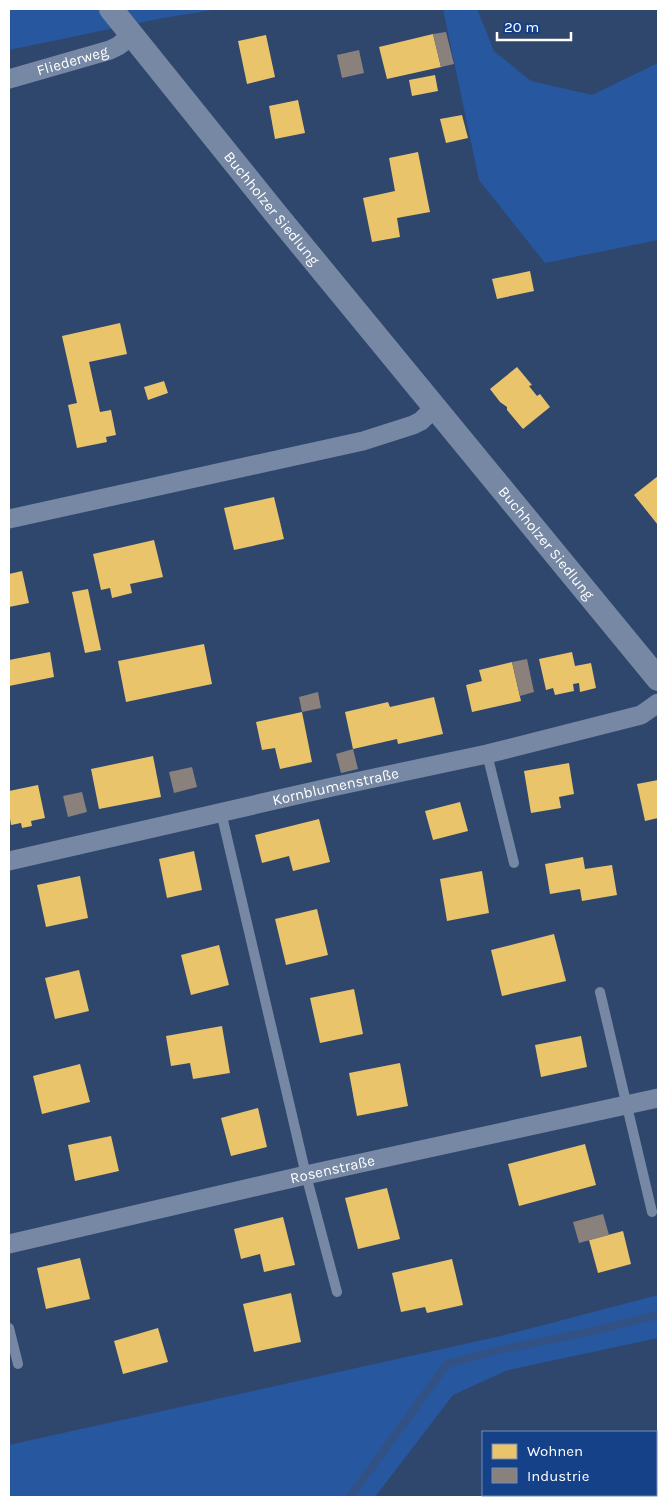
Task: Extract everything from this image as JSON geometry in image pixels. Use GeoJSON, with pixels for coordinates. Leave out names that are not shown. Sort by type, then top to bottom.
{"type":"FeatureCollection","features":[{"type":"Feature","properties":{"kind":"street","name":"Buchholzer Siedlung"},"geometry":{"type":"LineString","coordinates":[[111,9],[658,679]]}},
{"type":"Feature","properties":{"kind":"street","name":"Fliederweg"},"geometry":{"type":"LineString","coordinates":[[9,79],[110,50],[133,35]]}},
{"type":"Feature","properties":{"kind":"street"},"geometry":{"type":"LineString","coordinates":[[9,518],[363,441],[413,425],[421,421],[435,408]]}},
{"type":"Feature","properties":{"kind":"street","name":"Kornblumenstraße"},"geometry":{"type":"LineString","coordinates":[[9,861],[221,812],[487,754],[641,715],[658,703]]}},
{"type":"Feature","properties":{"kind":"street","name":"Rosenstraße"},"geometry":{"type":"LineString","coordinates":[[9,1244],[306,1175],[658,1098]]}},
{"type":"Feature","properties":{"kind":"lane"},"geometry":{"type":"LineString","coordinates":[[487,754],[514,863]]}},
{"type":"Feature","properties":{"kind":"lane"},"geometry":{"type":"LineString","coordinates":[[221,812],[306,1175],[337,1292]]}},
{"type":"Feature","properties":{"kind":"lane"},"geometry":{"type":"LineString","coordinates":[[600,992],[652,1212]]}},
{"type":"Feature","properties":{"kind":"lane"},"geometry":{"type":"LineString","coordinates":[[9,1328],[18,1364]]}},
{"type":"Feature","properties":{"kind":"shaded area"},"geometry":{"type":"Polygon","coordinates":[[[9,9],[219,9],[163,18],[9,50],[9,9]]]}},
{"type":"Feature","properties":{"kind":"shaded area"},"geometry":{"type":"Polygon","coordinates":[[[443,9],[477,9],[494,51],[531,81],[592,95],[658,63],[658,240],[545,263],[479,180],[443,9]]]}},
{"type":"Feature","properties":{"kind":"shaded area"},"geometry":{"type":"Polygon","coordinates":[[[658,1295],[658,1338],[508,1370],[453,1395],[375,1497],[9,1497],[9,1445],[505,1335],[658,1295]]]}},
{"type":"Feature","properties":{"kind":"building: Wohnen"},"geometry":{"type":"Polygon","coordinates":[[[433,34],[441,67],[387,79],[379,47],[433,34]]]}},
{"type":"Feature","properties":{"kind":"building: Wohnen"},"geometry":{"type":"Polygon","coordinates":[[[266,35],[275,77],[247,84],[238,41],[266,35]]]}},
{"type":"Feature","properties":{"kind":"building: Wohnen"},"geometry":{"type":"Polygon","coordinates":[[[435,75],[438,91],[412,96],[409,80],[435,75]]]}},
{"type":"Feature","properties":{"kind":"building: Wohnen"},"geometry":{"type":"Polygon","coordinates":[[[298,100],[305,133],[275,139],[269,106],[298,100]]]}},
{"type":"Feature","properties":{"kind":"building: Wohnen"},"geometry":{"type":"Polygon","coordinates":[[[462,115],[468,138],[446,143],[440,119],[462,115]]]}},
{"type":"Feature","properties":{"kind":"building: Wohnen"},"geometry":{"type":"Polygon","coordinates":[[[418,152],[430,212],[397,218],[400,237],[372,242],[363,198],[395,191],[389,158],[418,152]]]}},
{"type":"Feature","properties":{"kind":"building: Wohnen"},"geometry":{"type":"Polygon","coordinates":[[[530,271],[534,291],[497,299],[492,279],[530,271]]]}},
{"type":"Feature","properties":{"kind":"building: Wohnen"},"geometry":{"type":"Polygon","coordinates":[[[120,323],[127,354],[89,362],[100,412],[111,410],[116,435],[106,437],[107,442],[77,448],[68,405],[77,403],[62,336],[120,323]]]}},
{"type":"Feature","properties":{"kind":"building: Wohnen"},"geometry":{"type":"Polygon","coordinates":[[[517,367],[532,385],[529,386],[537,396],[540,394],[550,407],[523,429],[507,410],[507,407],[500,402],[490,389],[517,367]]]}},
{"type":"Feature","properties":{"kind":"building: Wohnen"},"geometry":{"type":"Polygon","coordinates":[[[164,381],[168,393],[148,400],[144,387],[164,381]]]}},
{"type":"Feature","properties":{"kind":"building: Wohnen"},"geometry":{"type":"Polygon","coordinates":[[[658,476],[658,525],[634,495],[658,476]]]}},
{"type":"Feature","properties":{"kind":"building: Wohnen"},"geometry":{"type":"Polygon","coordinates":[[[274,497],[284,539],[234,550],[224,508],[274,497]]]}},
{"type":"Feature","properties":{"kind":"building: Wohnen"},"geometry":{"type":"Polygon","coordinates":[[[154,540],[163,577],[130,584],[132,593],[112,598],[110,588],[101,590],[93,554],[154,540]]]}},
{"type":"Feature","properties":{"kind":"building: Wohnen"},"geometry":{"type":"Polygon","coordinates":[[[22,571],[29,603],[9,607],[9,574],[22,571]]]}},
{"type":"Feature","properties":{"kind":"building: Wohnen"},"geometry":{"type":"Polygon","coordinates":[[[88,589],[101,650],[85,653],[72,592],[88,589]]]}},
{"type":"Feature","properties":{"kind":"building: Wohnen"},"geometry":{"type":"Polygon","coordinates":[[[204,644],[212,684],[126,702],[118,661],[204,644]]]}},
{"type":"Feature","properties":{"kind":"building: Wohnen"},"geometry":{"type":"Polygon","coordinates":[[[50,652],[54,677],[9,686],[9,660],[50,652]]]}},
{"type":"Feature","properties":{"kind":"building: Wohnen"},"geometry":{"type":"Polygon","coordinates":[[[572,652],[575,666],[591,663],[596,688],[580,692],[579,683],[573,684],[574,691],[555,695],[553,688],[546,690],[539,659],[572,652]]]}},
{"type":"Feature","properties":{"kind":"building: Wohnen"},"geometry":{"type":"Polygon","coordinates":[[[512,662],[521,701],[472,712],[466,685],[482,681],[479,670],[512,662]]]}},
{"type":"Feature","properties":{"kind":"building: Wohnen"},"geometry":{"type":"Polygon","coordinates":[[[434,697],[443,734],[398,744],[397,739],[353,749],[345,712],[388,702],[390,707],[434,697]]]}},
{"type":"Feature","properties":{"kind":"building: Wohnen"},"geometry":{"type":"Polygon","coordinates":[[[302,712],[312,762],[280,769],[275,748],[262,750],[256,722],[302,712]]]}},
{"type":"Feature","properties":{"kind":"building: Wohnen"},"geometry":{"type":"Polygon","coordinates":[[[153,756],[161,797],[99,809],[91,769],[153,756]]]}},
{"type":"Feature","properties":{"kind":"building: Wohnen"},"geometry":{"type":"Polygon","coordinates":[[[569,763],[574,794],[559,797],[561,808],[531,813],[524,771],[569,763]]]}},
{"type":"Feature","properties":{"kind":"building: Wohnen"},"geometry":{"type":"Polygon","coordinates":[[[658,780],[658,818],[645,821],[637,784],[658,780]]]}},
{"type":"Feature","properties":{"kind":"building: Wohnen"},"geometry":{"type":"Polygon","coordinates":[[[38,785],[45,818],[31,821],[32,826],[22,828],[21,823],[11,825],[9,791],[38,785]]]}},
{"type":"Feature","properties":{"kind":"building: Wohnen"},"geometry":{"type":"Polygon","coordinates":[[[460,802],[468,831],[433,840],[425,811],[460,802]]]}},
{"type":"Feature","properties":{"kind":"building: Wohnen"},"geometry":{"type":"Polygon","coordinates":[[[319,819],[330,862],[293,871],[289,856],[262,863],[255,835],[319,819]]]}},
{"type":"Feature","properties":{"kind":"building: Wohnen"},"geometry":{"type":"Polygon","coordinates":[[[194,851],[202,890],[167,898],[159,859],[194,851]]]}},
{"type":"Feature","properties":{"kind":"building: Wohnen"},"geometry":{"type":"Polygon","coordinates":[[[583,857],[585,869],[612,865],[617,895],[582,901],[580,889],[550,894],[545,864],[583,857]]]}},
{"type":"Feature","properties":{"kind":"building: Wohnen"},"geometry":{"type":"Polygon","coordinates":[[[482,871],[489,913],[447,921],[440,879],[482,871]]]}},
{"type":"Feature","properties":{"kind":"building: Wohnen"},"geometry":{"type":"Polygon","coordinates":[[[80,876],[88,918],[46,927],[37,885],[80,876]]]}},
{"type":"Feature","properties":{"kind":"building: Wohnen"},"geometry":{"type":"Polygon","coordinates":[[[317,909],[328,955],[286,965],[275,919],[317,909]]]}},
{"type":"Feature","properties":{"kind":"building: Wohnen"},"geometry":{"type":"Polygon","coordinates":[[[554,934],[566,981],[502,996],[491,950],[554,934]]]}},
{"type":"Feature","properties":{"kind":"building: Wohnen"},"geometry":{"type":"Polygon","coordinates":[[[219,945],[229,985],[191,995],[181,955],[219,945]]]}},
{"type":"Feature","properties":{"kind":"building: Wohnen"},"geometry":{"type":"Polygon","coordinates":[[[79,970],[89,1011],[55,1019],[45,978],[79,970]]]}},
{"type":"Feature","properties":{"kind":"building: Wohnen"},"geometry":{"type":"Polygon","coordinates":[[[354,989],[363,1034],[320,1043],[310,998],[354,989]]]}},
{"type":"Feature","properties":{"kind":"building: Wohnen"},"geometry":{"type":"Polygon","coordinates":[[[222,1026],[230,1073],[193,1079],[190,1063],[171,1066],[166,1036],[222,1026]]]}},
{"type":"Feature","properties":{"kind":"building: Wohnen"},"geometry":{"type":"Polygon","coordinates":[[[581,1036],[587,1067],[541,1077],[535,1045],[581,1036]]]}},
{"type":"Feature","properties":{"kind":"building: Wohnen"},"geometry":{"type":"Polygon","coordinates":[[[400,1063],[408,1106],[357,1116],[349,1073],[400,1063]]]}},
{"type":"Feature","properties":{"kind":"building: Wohnen"},"geometry":{"type":"Polygon","coordinates":[[[80,1064],[90,1102],[42,1114],[33,1076],[80,1064]]]}},
{"type":"Feature","properties":{"kind":"building: Wohnen"},"geometry":{"type":"Polygon","coordinates":[[[258,1108],[267,1147],[231,1156],[221,1118],[258,1108]]]}},
{"type":"Feature","properties":{"kind":"building: Wohnen"},"geometry":{"type":"Polygon","coordinates":[[[111,1136],[119,1171],[75,1181],[68,1145],[111,1136]]]}},
{"type":"Feature","properties":{"kind":"building: Wohnen"},"geometry":{"type":"Polygon","coordinates":[[[585,1144],[596,1185],[519,1206],[508,1164],[585,1144]]]}},
{"type":"Feature","properties":{"kind":"building: Wohnen"},"geometry":{"type":"Polygon","coordinates":[[[387,1188],[400,1239],[358,1249],[345,1198],[387,1188]]]}},
{"type":"Feature","properties":{"kind":"building: Wohnen"},"geometry":{"type":"Polygon","coordinates":[[[283,1217],[295,1265],[264,1272],[260,1254],[241,1259],[234,1229],[283,1217]]]}},
{"type":"Feature","properties":{"kind":"building: Wohnen"},"geometry":{"type":"Polygon","coordinates":[[[623,1231],[631,1264],[598,1273],[589,1240],[623,1231]]]}},
{"type":"Feature","properties":{"kind":"building: Wohnen"},"geometry":{"type":"Polygon","coordinates":[[[80,1258],[90,1299],[46,1309],[37,1268],[80,1258]]]}},
{"type":"Feature","properties":{"kind":"building: Wohnen"},"geometry":{"type":"Polygon","coordinates":[[[452,1259],[463,1305],[427,1313],[425,1307],[401,1312],[392,1273],[452,1259]]]}},
{"type":"Feature","properties":{"kind":"building: Wohnen"},"geometry":{"type":"Polygon","coordinates":[[[291,1293],[301,1342],[254,1352],[243,1304],[291,1293]]]}},
{"type":"Feature","properties":{"kind":"building: Wohnen"},"geometry":{"type":"Polygon","coordinates":[[[158,1328],[168,1362],[123,1374],[114,1341],[158,1328]]]}},
{"type":"Feature","properties":{"kind":"building: Industrie"},"geometry":{"type":"Polygon","coordinates":[[[446,32],[454,64],[441,67],[433,34],[446,32]]]}},
{"type":"Feature","properties":{"kind":"building: Industrie"},"geometry":{"type":"Polygon","coordinates":[[[359,50],[364,73],[342,78],[337,55],[359,50]]]}},
{"type":"Feature","properties":{"kind":"building: Industrie"},"geometry":{"type":"Polygon","coordinates":[[[527,659],[534,692],[520,696],[512,662],[527,659]]]}},
{"type":"Feature","properties":{"kind":"building: Industrie"},"geometry":{"type":"Polygon","coordinates":[[[318,692],[321,708],[302,712],[299,697],[318,692]]]}},
{"type":"Feature","properties":{"kind":"building: Industrie"},"geometry":{"type":"Polygon","coordinates":[[[353,749],[358,769],[341,773],[336,754],[353,749]]]}},
{"type":"Feature","properties":{"kind":"building: Industrie"},"geometry":{"type":"Polygon","coordinates":[[[192,767],[197,787],[174,793],[169,772],[192,767]]]}},
{"type":"Feature","properties":{"kind":"building: Industrie"},"geometry":{"type":"Polygon","coordinates":[[[82,792],[87,812],[68,817],[63,796],[82,792]]]}},
{"type":"Feature","properties":{"kind":"building: Industrie"},"geometry":{"type":"Polygon","coordinates":[[[603,1214],[609,1235],[579,1243],[573,1222],[603,1214]]]}},
{"type":"Feature","properties":{"kind":"waterway"},"geometry":{"type":"LineString","coordinates":[[350,1497],[447,1364],[500,1350],[584,1333],[658,1315]]}}]}
